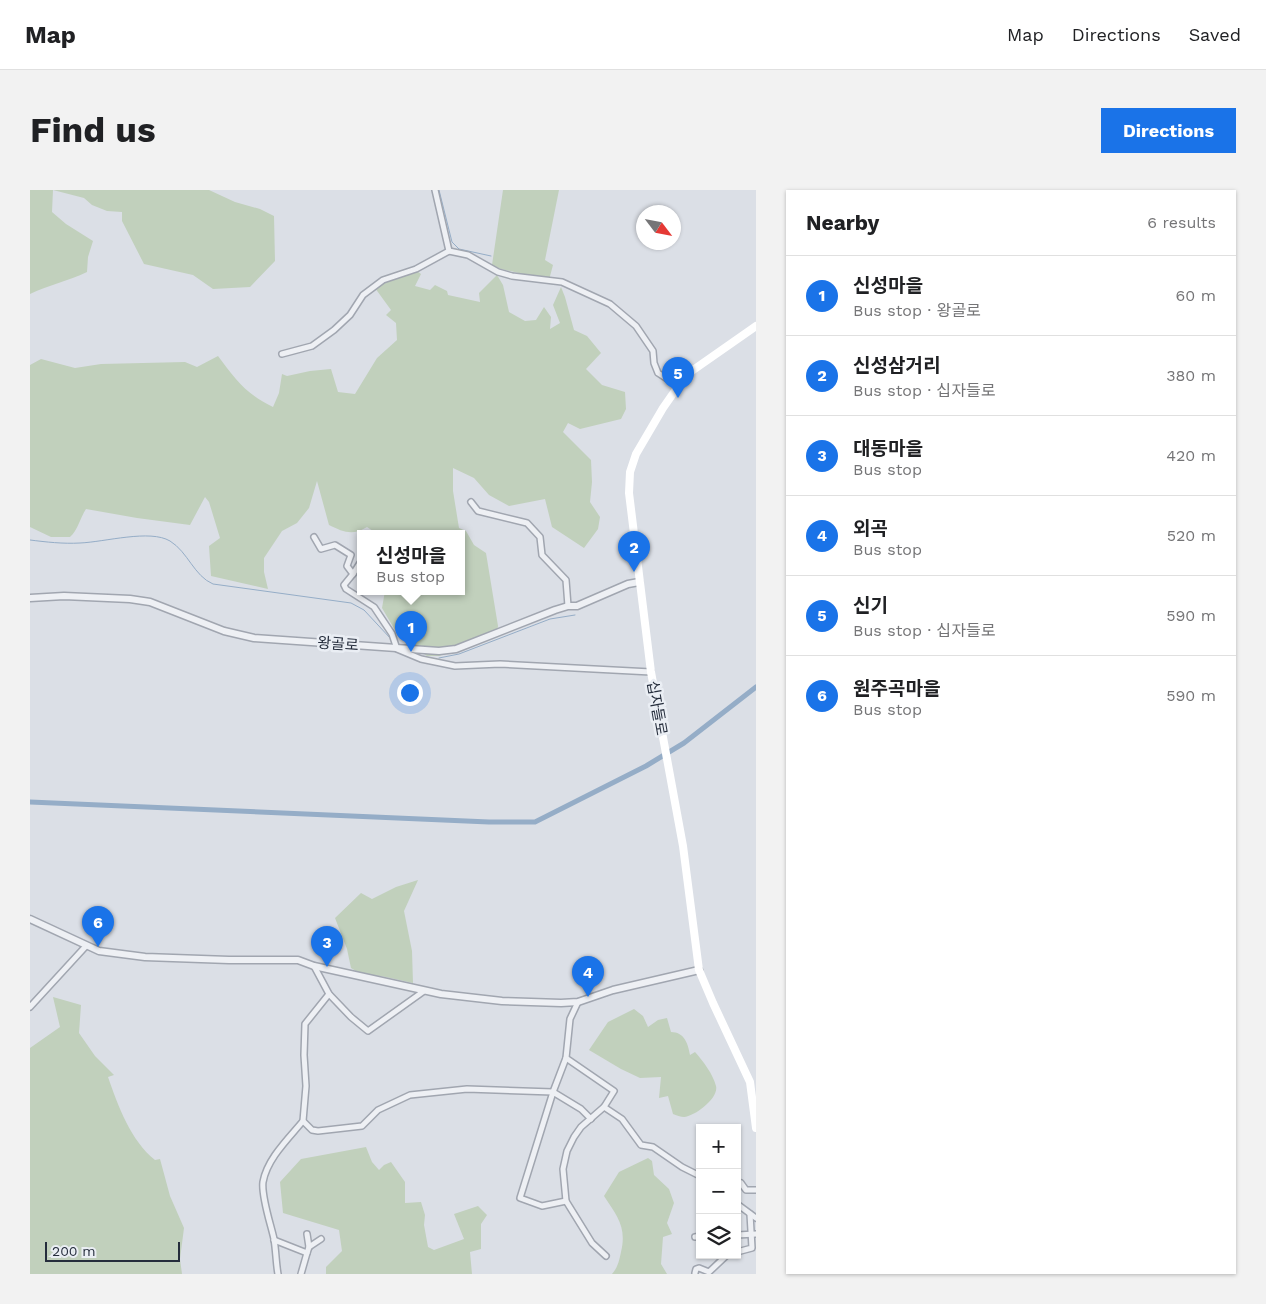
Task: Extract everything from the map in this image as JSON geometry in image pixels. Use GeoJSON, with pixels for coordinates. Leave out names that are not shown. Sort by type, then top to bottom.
{"type":"FeatureCollection","features":[{"type":"Feature","properties":{"kind":"main road","name":"십자들로"},"geometry":{"type":"LineString","coordinates":[[756,326],[686,374],[636,454],[630,472],[629,493],[651,672],[683,846],[700,970],[713,1003],[750,1082],[756,1128]]}},
{"type":"Feature","properties":{"kind":"street"},"geometry":{"type":"LineString","coordinates":[[435,190],[449,251]]}},
{"type":"Feature","properties":{"kind":"street"},"geometry":{"type":"LineString","coordinates":[[282,354],[312,346],[334,330],[350,315],[363,295],[383,280],[416,269],[449,251],[468,254],[498,272],[512,276],[562,282],[610,304],[636,326],[654,350],[654,362],[658,373],[678,386]]}},
{"type":"Feature","properties":{"kind":"street"},"geometry":{"type":"LineString","coordinates":[[471,502],[478,511],[527,524],[540,537],[542,555],[566,580],[568,606]]}},
{"type":"Feature","properties":{"kind":"street"},"geometry":{"type":"LineString","coordinates":[[314,537],[321,550],[335,545],[352,555],[347,566],[353,574]]}},
{"type":"Feature","properties":{"kind":"street"},"geometry":{"type":"LineString","coordinates":[[357,568],[344,585],[346,589],[374,607],[392,634],[398,649],[421,659],[455,666],[500,664],[651,672]]}},
{"type":"Feature","properties":{"kind":"street","name":"왕골로"},"geometry":{"type":"LineString","coordinates":[[30,598],[64,596],[130,599],[150,602],[224,631],[254,638],[439,652],[456,649],[568,606],[578,606],[628,584],[639,582]]}},
{"type":"Feature","properties":{"kind":"street"},"geometry":{"type":"LineString","coordinates":[[30,919],[99,951],[130,956],[229,960],[298,960],[314,966],[424,991],[502,1001],[578,1002],[613,990],[700,970]]}},
{"type":"Feature","properties":{"kind":"street"},"geometry":{"type":"LineString","coordinates":[[30,1008],[86,946]]}},
{"type":"Feature","properties":{"kind":"street"},"geometry":{"type":"LineString","coordinates":[[314,966],[329,994],[351,1017],[368,1030],[424,991]]}},
{"type":"Feature","properties":{"kind":"street"},"geometry":{"type":"LineString","coordinates":[[278,1274],[274,1240],[268,1217],[263,1183],[278,1150],[303,1121],[306,1086],[304,1056],[305,1024],[329,994]]}},
{"type":"Feature","properties":{"kind":"street"},"geometry":{"type":"LineString","coordinates":[[566,1201],[542,1206],[520,1198],[553,1092],[566,1058],[570,1019],[578,1002]]}},
{"type":"Feature","properties":{"kind":"street"},"geometry":{"type":"LineString","coordinates":[[566,1058],[614,1091],[604,1107],[581,1127],[567,1152],[563,1169],[566,1201],[592,1243],[606,1256]]}},
{"type":"Feature","properties":{"kind":"street"},"geometry":{"type":"LineString","coordinates":[[303,1121],[312,1130],[318,1131],[362,1126],[378,1110],[410,1095],[467,1089],[553,1092],[581,1109],[591,1119]]}},
{"type":"Feature","properties":{"kind":"street"},"geometry":{"type":"LineString","coordinates":[[604,1107],[622,1119],[641,1145],[654,1147],[682,1167],[696,1174]]}},
{"type":"Feature","properties":{"kind":"street"},"geometry":{"type":"LineString","coordinates":[[741,1182],[746,1190],[756,1190]]}},
{"type":"Feature","properties":{"kind":"street"},"geometry":{"type":"LineString","coordinates":[[741,1207],[756,1218]]}},
{"type":"Feature","properties":{"kind":"street"},"geometry":{"type":"LineString","coordinates":[[741,1251],[752,1248],[753,1235],[750,1214]]}},
{"type":"Feature","properties":{"kind":"street"},"geometry":{"type":"LineString","coordinates":[[307,1234],[309,1247]]}},
{"type":"Feature","properties":{"kind":"street"},"geometry":{"type":"LineString","coordinates":[[301,1274],[309,1247],[321,1239]]}},
{"type":"Feature","properties":{"kind":"street"},"geometry":{"type":"LineString","coordinates":[[274,1240],[306,1253]]}},
{"type":"Feature","properties":{"kind":"street"},"geometry":{"type":"LineString","coordinates":[[695,1273],[696,1269],[699,1268],[709,1272],[723,1259]]}},
{"type":"Feature","properties":{"kind":"green space"},"geometry":{"type":"Polygon","coordinates":[[[30,190],[53,190],[52,212],[66,224],[93,241],[88,257],[87,272],[30,294],[30,190]]]}},
{"type":"Feature","properties":{"kind":"green space"},"geometry":{"type":"Polygon","coordinates":[[[53,190],[209,190],[274,216],[275,261],[250,287],[213,289],[193,275],[144,264],[122,221],[122,212],[107,211],[92,205],[84,198],[53,190]]]}},
{"type":"Feature","properties":{"kind":"green space"},"geometry":{"type":"Polygon","coordinates":[[[503,190],[559,190],[545,260],[553,265],[549,280],[501,269],[492,265],[503,190]]]}},
{"type":"Feature","properties":{"kind":"green space"},"geometry":{"type":"Polygon","coordinates":[[[417,271],[421,274],[415,286],[430,290],[435,285],[447,291],[448,295],[480,302],[479,293],[497,275],[503,285],[509,312],[525,321],[536,320],[544,307],[551,317],[550,329],[560,323],[553,305],[561,287],[574,330],[587,336],[601,353],[586,369],[602,385],[625,392],[626,409],[621,419],[580,429],[568,423],[563,432],[591,460],[592,482],[590,502],[600,517],[598,529],[584,548],[552,527],[545,499],[509,506],[489,495],[474,478],[453,468],[453,491],[459,528],[464,530],[372,530],[367,527],[353,532],[339,530],[329,525],[317,481],[309,508],[297,523],[282,531],[264,558],[264,572],[268,589],[211,576],[209,546],[220,538],[209,502],[205,497],[190,525],[86,509],[70,537],[51,537],[30,527],[30,365],[41,359],[75,368],[101,364],[185,362],[197,367],[218,356],[248,391],[273,407],[279,393],[282,374],[287,376],[331,369],[338,392],[355,394],[377,358],[397,340],[396,323],[386,315],[391,310],[375,288],[384,281],[417,271]]]}},
{"type":"Feature","properties":{"kind":"green space"},"geometry":{"type":"Polygon","coordinates":[[[465,531],[474,545],[486,553],[498,626],[496,637],[439,656],[427,656],[399,637],[382,608],[384,595],[465,595],[465,531]]]}},
{"type":"Feature","properties":{"kind":"green space"},"geometry":{"type":"Polygon","coordinates":[[[418,880],[404,911],[412,951],[413,983],[381,976],[362,975],[351,968],[347,949],[335,918],[361,893],[372,899],[396,887],[418,880]]]}},
{"type":"Feature","properties":{"kind":"green space"},"geometry":{"type":"Polygon","coordinates":[[[53,997],[81,1005],[79,1033],[95,1056],[114,1075],[108,1077],[132,1133],[146,1152],[155,1160],[160,1159],[170,1196],[184,1228],[180,1259],[182,1274],[30,1274],[30,1048],[60,1027],[53,997]]]}},
{"type":"Feature","properties":{"kind":"green space"},"geometry":{"type":"Polygon","coordinates":[[[634,1009],[643,1016],[648,1027],[658,1020],[667,1018],[671,1032],[682,1036],[687,1042],[690,1055],[695,1052],[710,1072],[715,1081],[716,1091],[710,1101],[700,1110],[684,1117],[673,1114],[668,1096],[659,1098],[661,1077],[640,1078],[589,1050],[608,1022],[634,1009]]]}},
{"type":"Feature","properties":{"kind":"green space"},"geometry":{"type":"Polygon","coordinates":[[[366,1147],[372,1162],[379,1170],[391,1162],[405,1182],[405,1203],[421,1202],[425,1215],[424,1225],[428,1247],[434,1250],[464,1239],[454,1214],[478,1206],[487,1215],[481,1224],[481,1249],[470,1252],[472,1274],[326,1274],[326,1267],[342,1251],[339,1230],[283,1213],[280,1182],[301,1159],[366,1147]]]}},
{"type":"Feature","properties":{"kind":"green space"},"geometry":{"type":"Polygon","coordinates":[[[648,1158],[652,1161],[654,1175],[669,1189],[674,1203],[667,1223],[672,1234],[663,1237],[661,1264],[667,1274],[612,1274],[619,1261],[623,1236],[620,1222],[604,1196],[619,1172],[648,1158]]]}},
{"type":"Feature","properties":{"kind":"waterway"},"geometry":{"type":"LineString","coordinates":[[439,190],[452,242],[459,249],[491,256]]}},
{"type":"Feature","properties":{"kind":"waterway"},"geometry":{"type":"LineString","coordinates":[[30,540],[74,543],[139,536],[161,538],[170,541],[182,551],[196,570],[213,584],[351,603],[364,610],[391,639]]}},
{"type":"Feature","properties":{"kind":"waterway"},"geometry":{"type":"LineString","coordinates":[[439,658],[459,654],[550,619],[575,615]]}},
{"type":"Feature","properties":{"kind":"waterway"},"geometry":{"type":"LineString","coordinates":[[30,802],[489,822],[535,822],[646,766],[684,743],[756,687]]}},
{"type":"Feature","properties":{"kind":"place","name":"신기"},"geometry":{"type":"Point","coordinates":[678,398]}},
{"type":"Feature","properties":{"kind":"place","name":"신성삼거리"},"geometry":{"type":"Point","coordinates":[634,572]}},
{"type":"Feature","properties":{"kind":"place","name":"신성마을"},"geometry":{"type":"Point","coordinates":[411,652]}},
{"type":"Feature","properties":{"kind":"place","name":"원주곡마을"},"geometry":{"type":"Point","coordinates":[98,947]}},
{"type":"Feature","properties":{"kind":"place","name":"대동마을"},"geometry":{"type":"Point","coordinates":[327,967]}},
{"type":"Feature","properties":{"kind":"place","name":"외곡"},"geometry":{"type":"Point","coordinates":[588,997]}}]}
